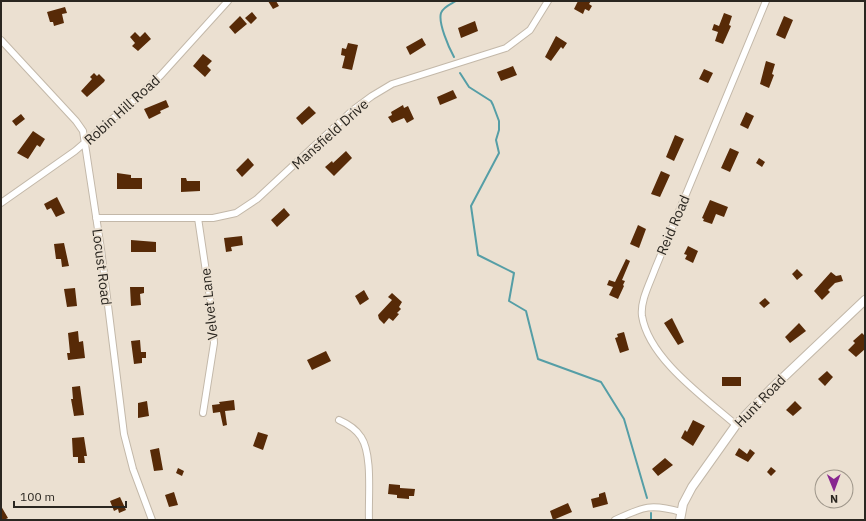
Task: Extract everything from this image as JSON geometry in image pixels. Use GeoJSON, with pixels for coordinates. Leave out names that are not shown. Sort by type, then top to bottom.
{"type":"FeatureCollection","features":[{"type":"Feature","properties":{"kind":"street","name":"Robin Hill Road"},"geometry":{"type":"LineString","coordinates":[[1,203],[64,160],[85,143],[161,75],[228,1]]}},
{"type":"Feature","properties":{"kind":"street","name":"Mansfield Drive"},"geometry":{"type":"LineString","coordinates":[[96,218],[198,218],[228,216],[244,209],[353,110],[382,90],[422,74],[496,52],[516,42],[530,30],[548,1]]}},
{"type":"Feature","properties":{"kind":"street","name":"Reid Road"},"geometry":{"type":"LineString","coordinates":[[736,426],[687,382],[662,355],[648,335],[642,315],[644,299],[655,269],[766,1]]}},
{"type":"Feature","properties":{"kind":"street","name":"Locust Road"},"geometry":{"type":"LineString","coordinates":[[1,40],[76,121],[83,131],[96,218],[124,434],[133,469],[152,520]]}},
{"type":"Feature","properties":{"kind":"street","name":"Velvet Lane"},"geometry":{"type":"LineString","coordinates":[[198,218],[212,312],[214,343],[203,413]]}},
{"type":"Feature","properties":{"kind":"street","name":"Hunt Road"},"geometry":{"type":"LineString","coordinates":[[680,516],[692,487],[736,426],[770,390],[865,300]]}},
{"type":"Feature","properties":{"kind":"street"},"geometry":{"type":"LineString","coordinates":[[340,420],[354,429],[364,441],[368,471],[369,520]]}},
{"type":"Feature","properties":{"kind":"street"},"geometry":{"type":"LineString","coordinates":[[615,520],[646,507],[662,506],[680,516]]}},
{"type":"Feature","properties":{"kind":"building"},"geometry":{"type":"Polygon","coordinates":[[[268,1],[276,1],[279,6],[273,9],[268,1]]]}},
{"type":"Feature","properties":{"kind":"building"},"geometry":{"type":"Polygon","coordinates":[[[578,1],[591,1],[589,4],[592,6],[589,11],[585,9],[583,14],[574,9],[578,1]]]}},
{"type":"Feature","properties":{"kind":"building"},"geometry":{"type":"Polygon","coordinates":[[[65,7],[67,13],[62,14],[64,23],[54,26],[53,22],[50,22],[47,12],[65,7]]]}},
{"type":"Feature","properties":{"kind":"building"},"geometry":{"type":"Polygon","coordinates":[[[252,12],[257,18],[251,24],[245,18],[252,12]]]}},
{"type":"Feature","properties":{"kind":"building"},"geometry":{"type":"Polygon","coordinates":[[[724,13],[732,16],[729,25],[731,26],[723,44],[715,41],[718,32],[712,30],[714,24],[719,26],[724,13]]]}},
{"type":"Feature","properties":{"kind":"building"},"geometry":{"type":"Polygon","coordinates":[[[240,16],[247,24],[235,34],[229,27],[240,16]]]}},
{"type":"Feature","properties":{"kind":"building"},"geometry":{"type":"Polygon","coordinates":[[[784,16],[793,20],[785,39],[776,35],[784,16]]]}},
{"type":"Feature","properties":{"kind":"building"},"geometry":{"type":"Polygon","coordinates":[[[475,21],[478,31],[461,38],[458,28],[475,21]]]}},
{"type":"Feature","properties":{"kind":"building"},"geometry":{"type":"Polygon","coordinates":[[[135,32],[140,37],[145,32],[151,39],[138,51],[132,46],[135,43],[130,37],[135,32]]]}},
{"type":"Feature","properties":{"kind":"building"},"geometry":{"type":"Polygon","coordinates":[[[556,36],[567,43],[563,49],[561,47],[551,61],[545,57],[556,36]]]}},
{"type":"Feature","properties":{"kind":"building"},"geometry":{"type":"Polygon","coordinates":[[[422,38],[426,45],[410,55],[406,47],[422,38]]]}},
{"type":"Feature","properties":{"kind":"building"},"geometry":{"type":"Polygon","coordinates":[[[348,43],[358,45],[352,70],[342,68],[345,56],[341,55],[342,48],[346,49],[348,43]]]}},
{"type":"Feature","properties":{"kind":"building"},"geometry":{"type":"Polygon","coordinates":[[[203,54],[212,61],[207,66],[211,70],[205,77],[193,66],[203,54]]]}},
{"type":"Feature","properties":{"kind":"building"},"geometry":{"type":"Polygon","coordinates":[[[766,61],[775,64],[772,74],[774,75],[769,88],[760,84],[766,61]]]}},
{"type":"Feature","properties":{"kind":"building"},"geometry":{"type":"Polygon","coordinates":[[[513,66],[517,75],[501,81],[497,72],[513,66]]]}},
{"type":"Feature","properties":{"kind":"building"},"geometry":{"type":"Polygon","coordinates":[[[704,69],[713,73],[708,83],[699,79],[704,69]]]}},
{"type":"Feature","properties":{"kind":"building"},"geometry":{"type":"Polygon","coordinates":[[[94,73],[97,76],[99,74],[105,80],[87,97],[81,91],[92,79],[90,77],[94,73]]]}},
{"type":"Feature","properties":{"kind":"building"},"geometry":{"type":"Polygon","coordinates":[[[453,90],[457,98],[440,105],[437,97],[453,90]]]}},
{"type":"Feature","properties":{"kind":"building"},"geometry":{"type":"Polygon","coordinates":[[[166,100],[169,107],[160,111],[161,113],[149,119],[144,109],[166,100]]]}},
{"type":"Feature","properties":{"kind":"building"},"geometry":{"type":"Polygon","coordinates":[[[403,105],[404,108],[408,106],[414,119],[407,123],[404,118],[392,123],[388,117],[392,115],[391,112],[403,105]]]}},
{"type":"Feature","properties":{"kind":"building"},"geometry":{"type":"Polygon","coordinates":[[[309,106],[316,113],[302,125],[296,118],[309,106]]]}},
{"type":"Feature","properties":{"kind":"building"},"geometry":{"type":"Polygon","coordinates":[[[746,112],[754,116],[748,129],[740,125],[746,112]]]}},
{"type":"Feature","properties":{"kind":"building"},"geometry":{"type":"Polygon","coordinates":[[[21,114],[25,119],[16,126],[12,121],[21,114]]]}},
{"type":"Feature","properties":{"kind":"building"},"geometry":{"type":"Polygon","coordinates":[[[33,131],[45,139],[40,147],[37,145],[28,159],[17,153],[33,131]]]}},
{"type":"Feature","properties":{"kind":"building"},"geometry":{"type":"Polygon","coordinates":[[[675,135],[684,139],[674,161],[666,157],[675,135]]]}},
{"type":"Feature","properties":{"kind":"building"},"geometry":{"type":"Polygon","coordinates":[[[730,148],[739,152],[730,172],[721,168],[730,148]]]}},
{"type":"Feature","properties":{"kind":"building"},"geometry":{"type":"Polygon","coordinates":[[[346,151],[352,158],[334,176],[325,167],[332,161],[333,163],[346,151]]]}},
{"type":"Feature","properties":{"kind":"building"},"geometry":{"type":"Polygon","coordinates":[[[248,158],[254,165],[242,177],[236,170],[248,158]]]}},
{"type":"Feature","properties":{"kind":"building"},"geometry":{"type":"Polygon","coordinates":[[[759,158],[765,162],[762,167],[756,163],[759,158]]]}},
{"type":"Feature","properties":{"kind":"building"},"geometry":{"type":"Polygon","coordinates":[[[661,171],[670,175],[660,197],[651,194],[661,171]]]}},
{"type":"Feature","properties":{"kind":"building"},"geometry":{"type":"Polygon","coordinates":[[[117,173],[131,175],[131,178],[142,178],[142,189],[117,189],[117,173]]]}},
{"type":"Feature","properties":{"kind":"building"},"geometry":{"type":"Polygon","coordinates":[[[181,178],[186,178],[187,181],[200,181],[200,191],[181,192],[181,178]]]}},
{"type":"Feature","properties":{"kind":"building"},"geometry":{"type":"Polygon","coordinates":[[[57,197],[65,213],[56,217],[51,208],[47,210],[44,204],[57,197]]]}},
{"type":"Feature","properties":{"kind":"building"},"geometry":{"type":"Polygon","coordinates":[[[710,200],[728,207],[724,217],[716,214],[712,224],[703,221],[704,219],[702,218],[710,200]]]}},
{"type":"Feature","properties":{"kind":"building"},"geometry":{"type":"Polygon","coordinates":[[[284,208],[290,215],[277,227],[271,220],[284,208]]]}},
{"type":"Feature","properties":{"kind":"building"},"geometry":{"type":"Polygon","coordinates":[[[638,225],[646,229],[639,248],[630,244],[638,225]]]}},
{"type":"Feature","properties":{"kind":"building"},"geometry":{"type":"Polygon","coordinates":[[[242,236],[243,245],[231,247],[232,251],[226,252],[224,238],[242,236]]]}},
{"type":"Feature","properties":{"kind":"building"},"geometry":{"type":"Polygon","coordinates":[[[131,240],[156,242],[156,252],[131,252],[131,240]]]}},
{"type":"Feature","properties":{"kind":"building"},"geometry":{"type":"Polygon","coordinates":[[[64,243],[69,266],[62,267],[61,259],[56,259],[54,244],[64,243]]]}},
{"type":"Feature","properties":{"kind":"building"},"geometry":{"type":"Polygon","coordinates":[[[688,246],[698,251],[693,263],[685,259],[687,255],[684,254],[688,246]]]}},
{"type":"Feature","properties":{"kind":"building"},"geometry":{"type":"Polygon","coordinates":[[[626,259],[630,261],[622,280],[625,281],[624,286],[618,299],[609,295],[613,287],[607,285],[609,280],[615,282],[626,259]]]}},
{"type":"Feature","properties":{"kind":"building"},"geometry":{"type":"Polygon","coordinates":[[[797,269],[803,275],[797,280],[792,274],[797,269]]]}},
{"type":"Feature","properties":{"kind":"building"},"geometry":{"type":"Polygon","coordinates":[[[831,272],[836,276],[841,275],[843,281],[835,283],[828,290],[830,292],[822,300],[814,291],[831,272]]]}},
{"type":"Feature","properties":{"kind":"building"},"geometry":{"type":"Polygon","coordinates":[[[130,287],[144,287],[144,293],[140,294],[141,305],[131,306],[130,287]]]}},
{"type":"Feature","properties":{"kind":"building"},"geometry":{"type":"Polygon","coordinates":[[[75,288],[77,306],[67,307],[64,289],[75,288]]]}},
{"type":"Feature","properties":{"kind":"building"},"geometry":{"type":"Polygon","coordinates":[[[364,290],[369,299],[360,305],[355,296],[364,290]]]}},
{"type":"Feature","properties":{"kind":"building"},"geometry":{"type":"Polygon","coordinates":[[[392,293],[402,302],[399,307],[401,309],[393,321],[389,318],[384,324],[379,319],[378,315],[392,300],[388,297],[392,293]]]}},
{"type":"Feature","properties":{"kind":"building"},"geometry":{"type":"Polygon","coordinates":[[[765,298],[770,303],[764,308],[759,303],[765,298]]]}},
{"type":"Feature","properties":{"kind":"building"},"geometry":{"type":"Polygon","coordinates":[[[672,318],[684,342],[678,345],[664,323],[672,318]]]}},
{"type":"Feature","properties":{"kind":"building"},"geometry":{"type":"Polygon","coordinates":[[[799,323],[806,331],[790,343],[785,337],[799,323]]]}},
{"type":"Feature","properties":{"kind":"building"},"geometry":{"type":"Polygon","coordinates":[[[78,331],[79,342],[83,341],[85,358],[68,360],[67,353],[70,353],[68,333],[78,331]]]}},
{"type":"Feature","properties":{"kind":"building"},"geometry":{"type":"Polygon","coordinates":[[[624,332],[629,350],[620,353],[615,338],[618,337],[617,334],[624,332]]]}},
{"type":"Feature","properties":{"kind":"building"},"geometry":{"type":"Polygon","coordinates":[[[862,333],[865,336],[865,349],[856,357],[848,350],[855,343],[853,341],[862,333]]]}},
{"type":"Feature","properties":{"kind":"building"},"geometry":{"type":"Polygon","coordinates":[[[140,340],[141,352],[146,352],[146,358],[142,358],[142,363],[134,364],[131,341],[140,340]]]}},
{"type":"Feature","properties":{"kind":"building"},"geometry":{"type":"Polygon","coordinates":[[[326,351],[331,361],[312,370],[307,360],[326,351]]]}},
{"type":"Feature","properties":{"kind":"building"},"geometry":{"type":"Polygon","coordinates":[[[827,371],[833,377],[825,386],[818,379],[827,371]]]}},
{"type":"Feature","properties":{"kind":"building"},"geometry":{"type":"Polygon","coordinates":[[[722,377],[741,377],[741,386],[722,386],[722,377]]]}},
{"type":"Feature","properties":{"kind":"building"},"geometry":{"type":"Polygon","coordinates":[[[80,386],[84,415],[74,416],[71,399],[73,399],[72,387],[80,386]]]}},
{"type":"Feature","properties":{"kind":"building"},"geometry":{"type":"Polygon","coordinates":[[[234,400],[235,410],[225,411],[227,425],[223,426],[220,412],[213,413],[212,405],[220,404],[219,402],[234,400]]]}},
{"type":"Feature","properties":{"kind":"building"},"geometry":{"type":"Polygon","coordinates":[[[147,401],[149,416],[138,418],[138,403],[147,401]]]}},
{"type":"Feature","properties":{"kind":"building"},"geometry":{"type":"Polygon","coordinates":[[[795,401],[802,408],[793,416],[786,410],[795,401]]]}},
{"type":"Feature","properties":{"kind":"building"},"geometry":{"type":"Polygon","coordinates":[[[693,420],[705,426],[693,446],[681,438],[685,430],[687,432],[693,420]]]}},
{"type":"Feature","properties":{"kind":"building"},"geometry":{"type":"Polygon","coordinates":[[[258,432],[268,435],[263,450],[253,446],[258,432]]]}},
{"type":"Feature","properties":{"kind":"building"},"geometry":{"type":"Polygon","coordinates":[[[84,437],[87,456],[84,456],[85,463],[78,463],[78,457],[73,457],[72,438],[84,437]]]}},
{"type":"Feature","properties":{"kind":"building"},"geometry":{"type":"Polygon","coordinates":[[[159,448],[163,470],[154,471],[150,450],[159,448]]]}},
{"type":"Feature","properties":{"kind":"building"},"geometry":{"type":"Polygon","coordinates":[[[739,448],[747,454],[750,449],[755,453],[748,462],[735,455],[739,448]]]}},
{"type":"Feature","properties":{"kind":"building"},"geometry":{"type":"Polygon","coordinates":[[[665,458],[673,465],[658,476],[652,469],[665,458]]]}},
{"type":"Feature","properties":{"kind":"building"},"geometry":{"type":"Polygon","coordinates":[[[771,467],[776,471],[771,476],[767,472],[771,467]]]}},
{"type":"Feature","properties":{"kind":"building"},"geometry":{"type":"Polygon","coordinates":[[[178,468],[184,471],[182,476],[176,473],[178,468]]]}},
{"type":"Feature","properties":{"kind":"building"},"geometry":{"type":"Polygon","coordinates":[[[389,484],[400,485],[400,488],[415,489],[414,496],[409,496],[409,499],[397,498],[397,495],[388,494],[389,484]]]}},
{"type":"Feature","properties":{"kind":"building"},"geometry":{"type":"Polygon","coordinates":[[[174,492],[178,505],[169,507],[165,495],[174,492]]]}},
{"type":"Feature","properties":{"kind":"building"},"geometry":{"type":"Polygon","coordinates":[[[605,492],[608,504],[593,508],[591,499],[599,497],[599,494],[605,492]]]}},
{"type":"Feature","properties":{"kind":"building"},"geometry":{"type":"Polygon","coordinates":[[[120,497],[126,510],[119,513],[118,509],[114,511],[110,501],[120,497]]]}},
{"type":"Feature","properties":{"kind":"building"},"geometry":{"type":"Polygon","coordinates":[[[568,503],[572,512],[553,520],[550,511],[568,503]]]}},
{"type":"Feature","properties":{"kind":"building"},"geometry":{"type":"Polygon","coordinates":[[[1,506],[8,518],[4,520],[1,520],[1,506]]]}},
{"type":"Feature","properties":{"kind":"waterway"},"geometry":{"type":"LineString","coordinates":[[454,57],[444,35],[440,17],[443,9],[456,1]]}},
{"type":"Feature","properties":{"kind":"waterway"},"geometry":{"type":"LineString","coordinates":[[460,73],[469,87],[491,101],[499,121],[499,130],[496,140],[499,153],[471,206],[478,255],[514,273],[509,301],[526,311],[538,359],[601,382],[624,419],[647,498]]}},
{"type":"Feature","properties":{"kind":"waterway"},"geometry":{"type":"LineString","coordinates":[[651,513],[651,520]]}}]}
